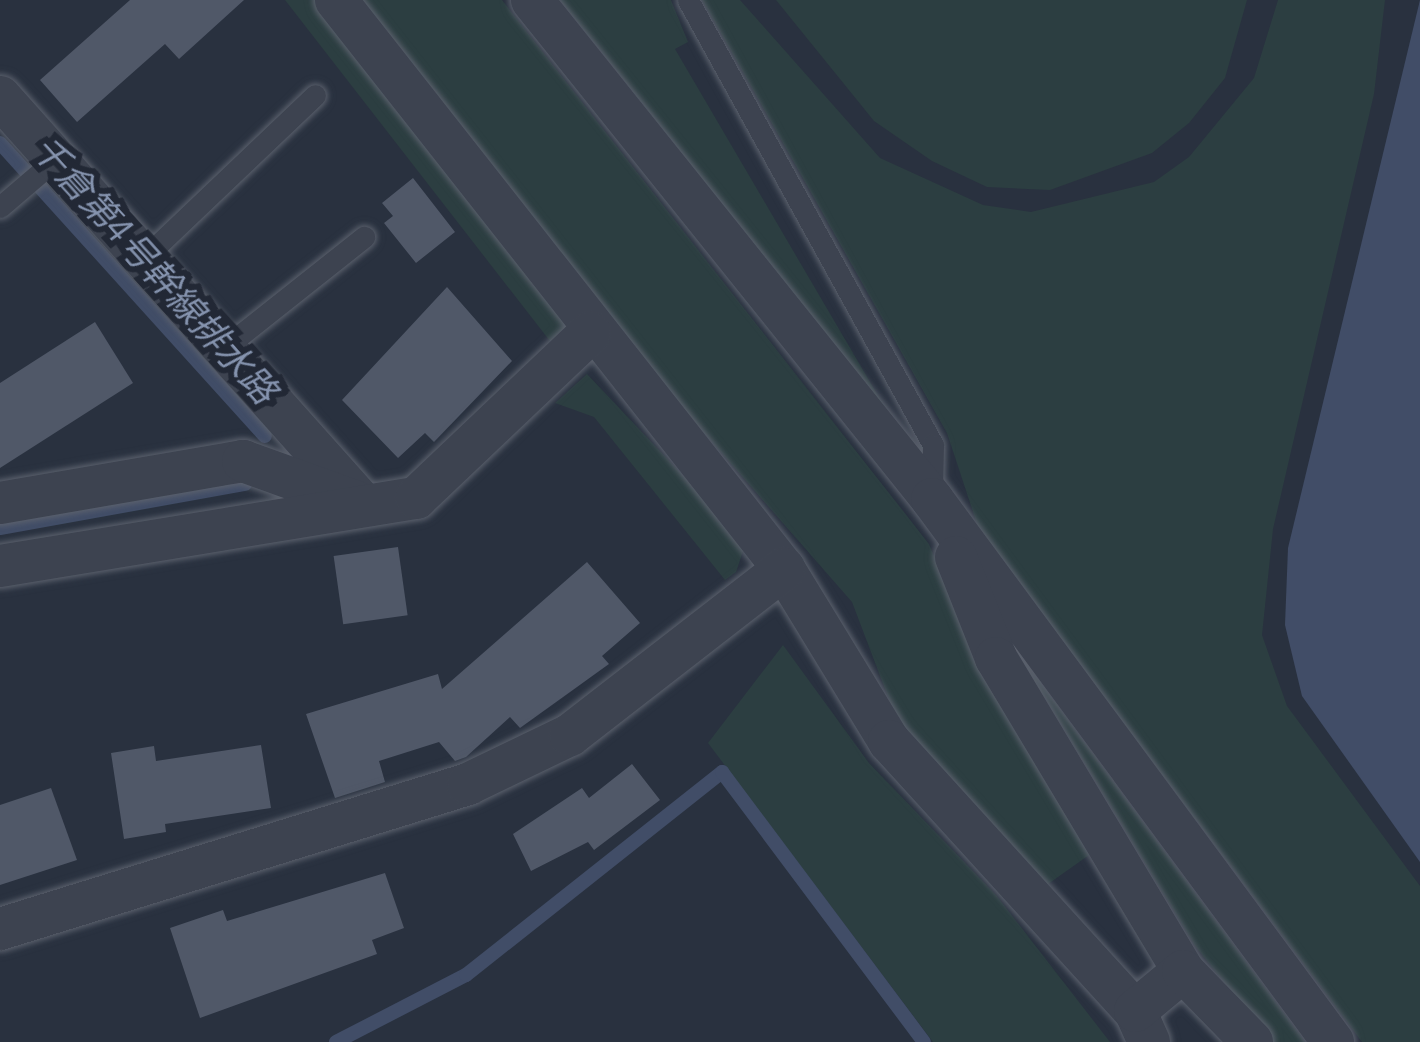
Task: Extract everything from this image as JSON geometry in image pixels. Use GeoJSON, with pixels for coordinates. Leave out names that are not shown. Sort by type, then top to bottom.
{"type":"FeatureCollection","features":[{"type":"Feature","properties":{"kind":"street"},"geometry":{"type":"LineString","coordinates":[[336,0],[590,333],[784,569],[889,741],[1142,1026],[1183,971]]}},
{"type":"Feature","properties":{"kind":"street"},"geometry":{"type":"LineString","coordinates":[[532,0],[932,499],[1333,1042]]}},
{"type":"Feature","properties":{"kind":"street"},"geometry":{"type":"LineString","coordinates":[[0,97],[51,164],[144,258],[363,504]]}},
{"type":"Feature","properties":{"kind":"street"},"geometry":{"type":"LineString","coordinates":[[0,566],[416,498],[590,333]]}},
{"type":"Feature","properties":{"kind":"street"},"geometry":{"type":"LineString","coordinates":[[0,502],[243,460],[363,504]]}},
{"type":"Feature","properties":{"kind":"street"},"geometry":{"type":"LineString","coordinates":[[932,499],[996,658],[1183,971],[1252,1042]]}},
{"type":"Feature","properties":{"kind":"street"},"geometry":{"type":"LineString","coordinates":[[0,929],[467,784],[570,735],[784,569]]}},
{"type":"Feature","properties":{"kind":"lane"},"geometry":{"type":"LineString","coordinates":[[688,0],[933,445],[932,499]]}},
{"type":"Feature","properties":{"kind":"lane"},"geometry":{"type":"LineString","coordinates":[[144,258],[315,95]]}},
{"type":"Feature","properties":{"kind":"lane"},"geometry":{"type":"LineString","coordinates":[[6,203],[51,164]]}},
{"type":"Feature","properties":{"kind":"lane"},"geometry":{"type":"LineString","coordinates":[[224,348],[364,237]]}},
{"type":"Feature","properties":{"kind":"shaded area"},"geometry":{"type":"Polygon","coordinates":[[[285,0],[324,0],[566,316],[565,335],[553,345],[285,0]]]}},
{"type":"Feature","properties":{"kind":"shaded area"},"geometry":{"type":"Polygon","coordinates":[[[355,0],[502,0],[929,544],[981,669],[1092,853],[1041,889],[904,739],[852,602],[613,329],[355,0]]]}},
{"type":"Feature","properties":{"kind":"shaded area"},"geometry":{"type":"Polygon","coordinates":[[[560,0],[671,0],[688,42],[675,49],[887,411],[560,0]]]}},
{"type":"Feature","properties":{"kind":"shaded area"},"geometry":{"type":"Polygon","coordinates":[[[702,0],[740,0],[880,158],[983,205],[1031,212],[1154,182],[1189,157],[1254,78],[1278,0],[1385,0],[1374,94],[1273,529],[1262,635],[1287,706],[1420,886],[1420,1042],[1362,1042],[979,530],[947,433],[702,0]]]}},
{"type":"Feature","properties":{"kind":"shaded area"},"geometry":{"type":"Polygon","coordinates":[[[776,0],[1247,0],[1225,78],[1189,123],[1152,153],[1050,190],[987,187],[932,161],[874,121],[776,0]]]}},
{"type":"Feature","properties":{"kind":"shaded area"},"geometry":{"type":"Polygon","coordinates":[[[587,374],[746,542],[736,572],[725,580],[594,417],[555,403],[587,374]]]}},
{"type":"Feature","properties":{"kind":"shaded area"},"geometry":{"type":"Polygon","coordinates":[[[783,645],[869,763],[996,895],[1110,1042],[933,1042],[708,743],[783,645]]]}},
{"type":"Feature","properties":{"kind":"shaded area"},"geometry":{"type":"Polygon","coordinates":[[[1015,648],[1305,1042],[1272,1042],[1195,946],[1015,648]]]}},
{"type":"Feature","properties":{"kind":"water"},"geometry":{"type":"Polygon","coordinates":[[[1420,0],[1420,862],[1302,696],[1285,625],[1288,548],[1420,0]]]}},
{"type":"Feature","properties":{"kind":"building"},"geometry":{"type":"Polygon","coordinates":[[[130,0],[244,0],[179,59],[165,44],[77,122],[40,80],[130,0]]]}},
{"type":"Feature","properties":{"kind":"building"},"geometry":{"type":"Polygon","coordinates":[[[413,178],[455,232],[416,263],[384,223],[393,216],[382,203],[413,178]]]}},
{"type":"Feature","properties":{"kind":"building"},"geometry":{"type":"Polygon","coordinates":[[[447,287],[512,361],[434,442],[425,433],[398,458],[342,400],[447,287]]]}},
{"type":"Feature","properties":{"kind":"building"},"geometry":{"type":"Polygon","coordinates":[[[95,322],[133,383],[0,468],[0,383],[95,322]]]}},
{"type":"Feature","properties":{"kind":"building"},"geometry":{"type":"Polygon","coordinates":[[[398,547],[408,615],[343,624],[334,556],[398,547]]]}},
{"type":"Feature","properties":{"kind":"building"},"geometry":{"type":"Polygon","coordinates":[[[587,562],[640,623],[602,656],[609,664],[520,728],[510,717],[466,757],[455,761],[439,742],[379,761],[385,782],[335,798],[306,714],[438,674],[442,689],[587,562]]]}},
{"type":"Feature","properties":{"kind":"building"},"geometry":{"type":"Polygon","coordinates":[[[261,745],[271,808],[165,824],[166,832],[124,839],[111,753],[154,746],[156,761],[261,745]]]}},
{"type":"Feature","properties":{"kind":"building"},"geometry":{"type":"Polygon","coordinates":[[[632,764],[660,800],[594,850],[588,842],[531,871],[513,834],[582,788],[589,798],[632,764]]]}},
{"type":"Feature","properties":{"kind":"building"},"geometry":{"type":"Polygon","coordinates":[[[51,788],[77,860],[0,885],[0,805],[51,788]]]}},
{"type":"Feature","properties":{"kind":"building"},"geometry":{"type":"Polygon","coordinates":[[[385,873],[404,928],[372,940],[377,954],[200,1018],[170,928],[223,910],[227,921],[385,873]]]}},
{"type":"Feature","properties":{"kind":"waterway","name":"千倉第4号幹線排水路"},"geometry":{"type":"LineString","coordinates":[[0,143],[265,436]]}},
{"type":"Feature","properties":{"kind":"waterway"},"geometry":{"type":"LineString","coordinates":[[0,528],[245,484]]}},
{"type":"Feature","properties":{"kind":"waterway"},"geometry":{"type":"LineString","coordinates":[[336,1042],[466,975],[722,772],[924,1042]]}}]}
